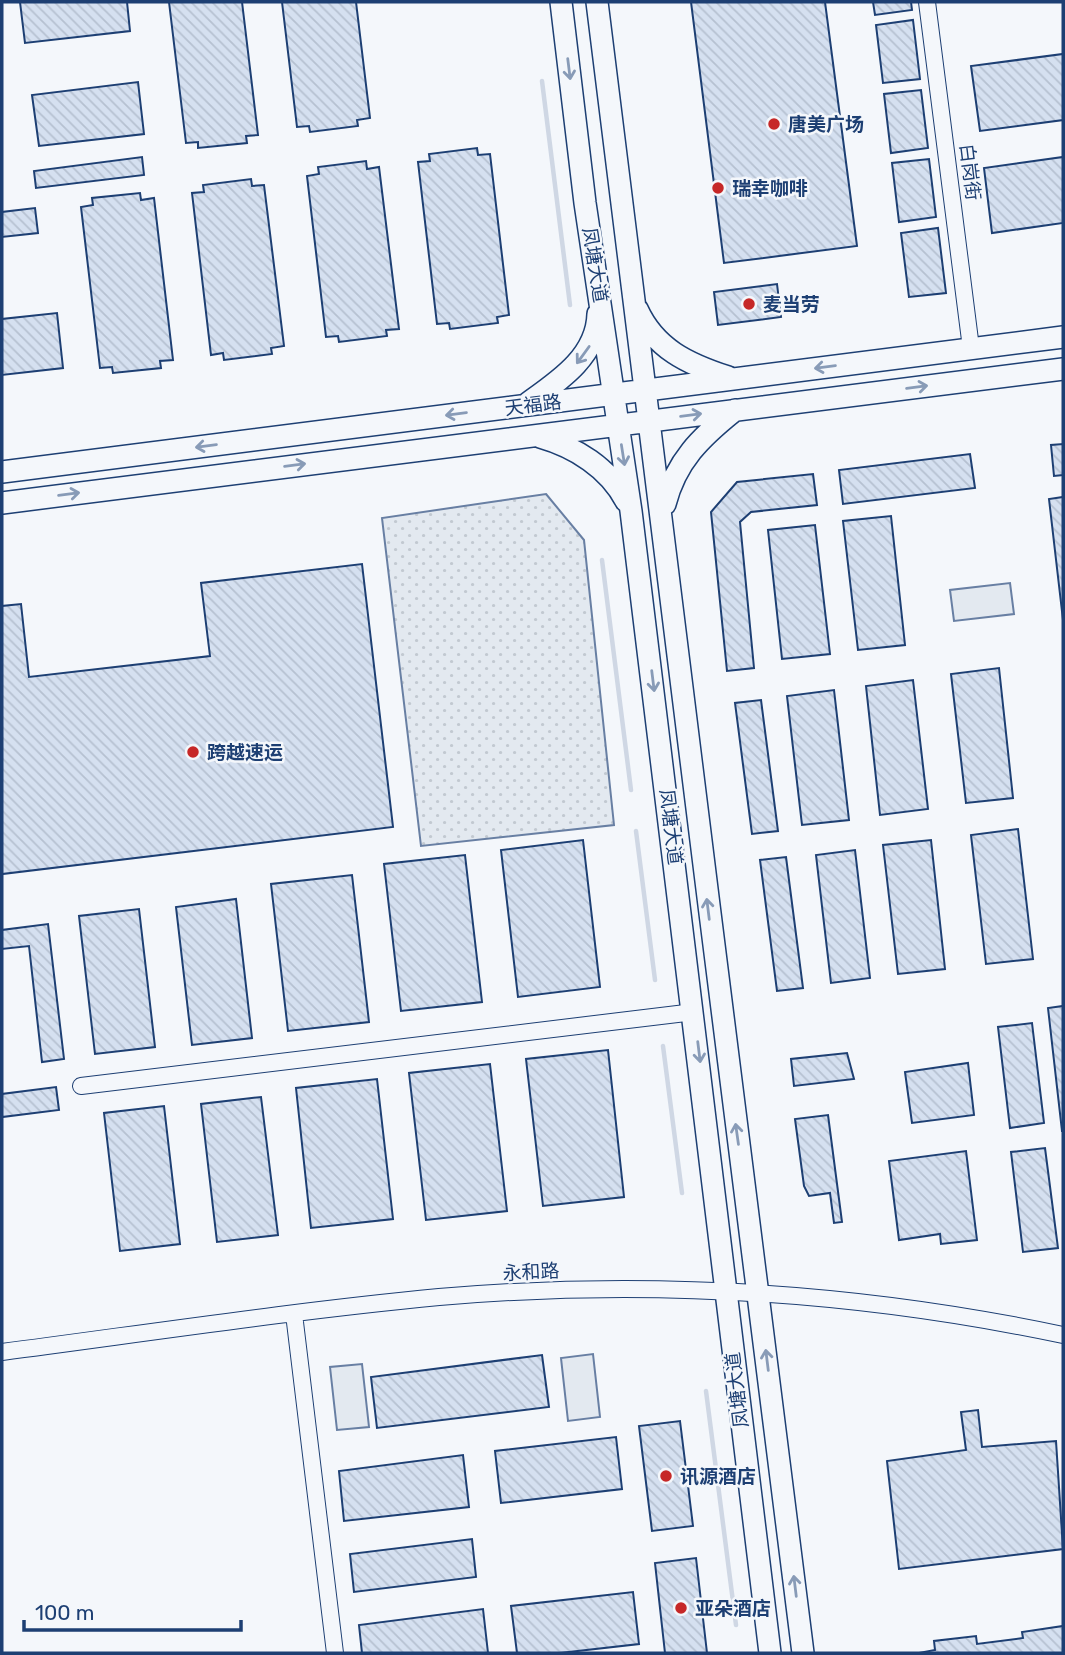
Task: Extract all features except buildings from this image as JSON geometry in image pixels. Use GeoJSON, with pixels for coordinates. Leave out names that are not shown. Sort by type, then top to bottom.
{"type":"FeatureCollection","features":[{"type":"Feature","properties":{"kind":"main road","name":"凤塘大道"},"geometry":{"type":"LineString","coordinates":[[561,2],[631,511],[770,1653]]}},
{"type":"Feature","properties":{"kind":"main road","name":"凤塘大道"},"geometry":{"type":"LineString","coordinates":[[597,2],[632,295],[662,513],[722,1027],[759,1295],[803,1653]]}},
{"type":"Feature","properties":{"kind":"main road"},"geometry":{"type":"LineString","coordinates":[[524,406],[565,375],[586,352],[598,320],[599,291]]}},
{"type":"Feature","properties":{"kind":"main road"},"geometry":{"type":"LineString","coordinates":[[632,295],[655,338],[671,353],[689,364],[733,379]]}},
{"type":"Feature","properties":{"kind":"main road","name":"天福路"},"geometry":{"type":"LineString","coordinates":[[2,472],[1063,337]]}},
{"type":"Feature","properties":{"kind":"main road","name":"天福路"},"geometry":{"type":"LineString","coordinates":[[2,503],[1063,369]]}},
{"type":"Feature","properties":{"kind":"main road"},"geometry":{"type":"LineString","coordinates":[[662,513],[676,471],[687,454],[736,409]]}},
{"type":"Feature","properties":{"kind":"main road"},"geometry":{"type":"LineString","coordinates":[[531,435],[559,443],[596,466],[612,480],[631,511]]}},
{"type":"Feature","properties":{"kind":"street","name":"白岗街"},"geometry":{"type":"LineString","coordinates":[[927,2],[971,348]]}},
{"type":"Feature","properties":{"kind":"street"},"geometry":{"type":"LineString","coordinates":[[81,1086],[694,1012]]}},
{"type":"Feature","properties":{"kind":"street","name":"永和路"},"geometry":{"type":"LineString","coordinates":[[2,1352],[440,1297],[588,1290],[726,1292],[855,1300],[946,1312],[1063,1335]]}},
{"type":"Feature","properties":{"kind":"street"},"geometry":{"type":"LineString","coordinates":[[294,1314],[335,1653]]}},
{"type":"Feature","properties":{"kind":"shaded area"},"geometry":{"type":"Polygon","coordinates":[[[546,494],[584,540],[614,825],[421,846],[382,518],[546,494]]]}},
{"type":"Feature","properties":{"kind":"shaded area"},"geometry":{"type":"Polygon","coordinates":[[[1010,583],[1014,614],[954,621],[950,590],[1010,583]]]}},
{"type":"Feature","properties":{"kind":"shaded area"},"geometry":{"type":"Polygon","coordinates":[[[593,1354],[600,1417],[568,1421],[561,1358],[593,1354]]]}},
{"type":"Feature","properties":{"kind":"shaded area"},"geometry":{"type":"Polygon","coordinates":[[[362,1364],[369,1427],[337,1430],[330,1367],[362,1364]]]}},
{"type":"Feature","properties":{"kind":"waterway"},"geometry":{"type":"LineString","coordinates":[[542,81],[570,305]]}},
{"type":"Feature","properties":{"kind":"waterway"},"geometry":{"type":"LineString","coordinates":[[602,560],[631,790]]}},
{"type":"Feature","properties":{"kind":"waterway"},"geometry":{"type":"LineString","coordinates":[[636,831],[655,980]]}},
{"type":"Feature","properties":{"kind":"waterway"},"geometry":{"type":"LineString","coordinates":[[663,1046],[682,1193]]}},
{"type":"Feature","properties":{"kind":"waterway"},"geometry":{"type":"LineString","coordinates":[[706,1391],[736,1625]]}},
{"type":"Feature","properties":{"kind":"place","name":"唐美广场"},"geometry":{"type":"Point","coordinates":[774,124]}},
{"type":"Feature","properties":{"kind":"place","name":"瑞幸咖啡"},"geometry":{"type":"Point","coordinates":[718,188]}},
{"type":"Feature","properties":{"kind":"place","name":"麦当劳"},"geometry":{"type":"Point","coordinates":[749,304]}},
{"type":"Feature","properties":{"kind":"place","name":"跨越速运"},"geometry":{"type":"Point","coordinates":[193,752]}},
{"type":"Feature","properties":{"kind":"place","name":"讯源酒店"},"geometry":{"type":"Point","coordinates":[666,1476]}},
{"type":"Feature","properties":{"kind":"place","name":"亚朵酒店"},"geometry":{"type":"Point","coordinates":[681,1608]}}]}
